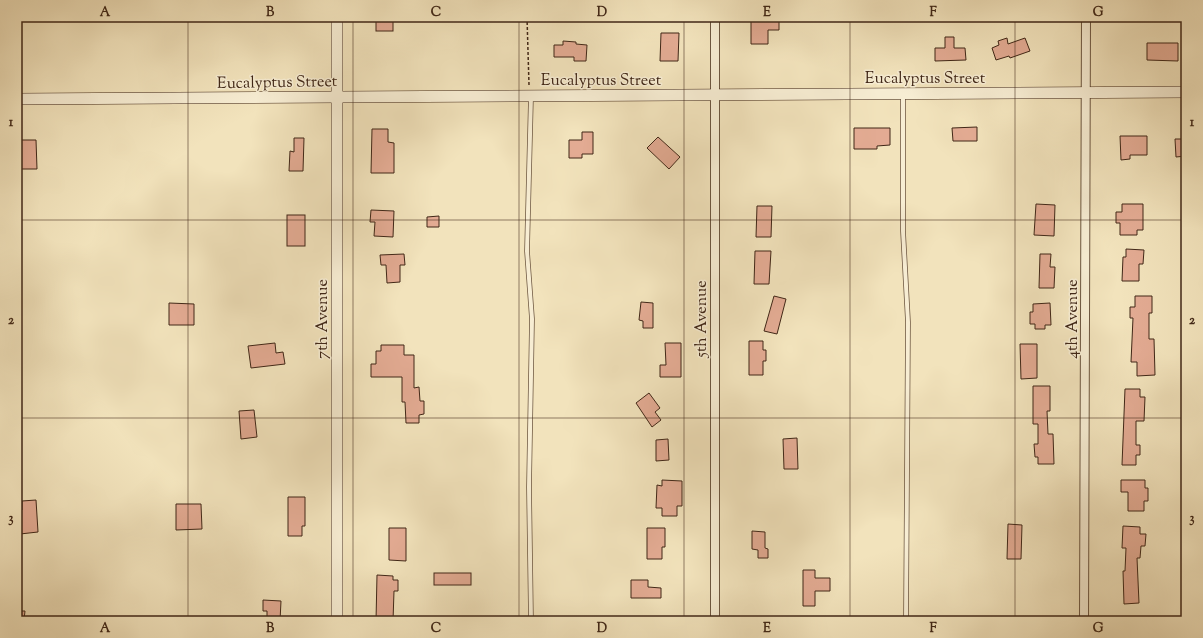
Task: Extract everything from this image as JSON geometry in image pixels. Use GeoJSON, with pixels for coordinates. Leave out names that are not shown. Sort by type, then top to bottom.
{"type":"FeatureCollection","features":[{"type":"Feature","properties":{"kind":"main road","name":"7th Avenue"},"geometry":{"type":"LineString","coordinates":[[337,17],[337,621]]}},
{"type":"Feature","properties":{"kind":"main road","name":"Eucalyptus Street"},"geometry":{"type":"LineString","coordinates":[[17,99],[1186,92]]}},
{"type":"Feature","properties":{"kind":"street","name":"5th Avenue"},"geometry":{"type":"LineString","coordinates":[[715,17],[715,621]]}},
{"type":"Feature","properties":{"kind":"street","name":"4th Avenue"},"geometry":{"type":"LineString","coordinates":[[1084,621],[1087,92],[1086,17]]}},
{"type":"Feature","properties":{"kind":"lane"},"geometry":{"type":"LineString","coordinates":[[903,94],[903,231],[908,322],[906,621]]}},
{"type":"Feature","properties":{"kind":"lane"},"geometry":{"type":"LineString","coordinates":[[531,95],[527,251],[532,319],[529,480],[531,621]]}},
{"type":"Feature","properties":{"kind":"path"},"geometry":{"type":"LineString","coordinates":[[526,17],[528,83],[531,95]]}},
{"type":"Feature","properties":{"kind":"building"},"geometry":{"type":"Polygon","coordinates":[[[376,17],[393,17],[393,31],[376,31],[376,17]]]}},
{"type":"Feature","properties":{"kind":"building"},"geometry":{"type":"Polygon","coordinates":[[[751,17],[764,17],[764,20],[779,21],[779,30],[768,30],[768,44],[751,44],[751,17]]]}},
{"type":"Feature","properties":{"kind":"building"},"geometry":{"type":"Polygon","coordinates":[[[661,33],[679,33],[678,61],[660,61],[661,33]]]}},
{"type":"Feature","properties":{"kind":"building"},"geometry":{"type":"Polygon","coordinates":[[[945,37],[954,37],[954,48],[965,48],[966,60],[935,61],[935,48],[945,48],[945,37]]]}},
{"type":"Feature","properties":{"kind":"building"},"geometry":{"type":"Polygon","coordinates":[[[1007,38],[1008,44],[1025,38],[1030,51],[1010,58],[1009,56],[996,60],[992,48],[999,45],[998,41],[1007,38]]]}},
{"type":"Feature","properties":{"kind":"building"},"geometry":{"type":"Polygon","coordinates":[[[563,41],[587,45],[586,61],[574,61],[574,57],[554,57],[554,45],[563,45],[563,41]]]}},
{"type":"Feature","properties":{"kind":"building"},"geometry":{"type":"Polygon","coordinates":[[[1147,43],[1178,43],[1178,61],[1147,60],[1147,43]]]}},
{"type":"Feature","properties":{"kind":"building"},"geometry":{"type":"Polygon","coordinates":[[[977,127],[977,141],[953,141],[952,128],[977,127]]]}},
{"type":"Feature","properties":{"kind":"building"},"geometry":{"type":"Polygon","coordinates":[[[854,128],[890,128],[890,145],[877,146],[877,149],[854,149],[854,128]]]}},
{"type":"Feature","properties":{"kind":"building"},"geometry":{"type":"Polygon","coordinates":[[[372,129],[388,129],[388,142],[394,143],[394,173],[371,173],[372,129]]]}},
{"type":"Feature","properties":{"kind":"building"},"geometry":{"type":"Polygon","coordinates":[[[582,132],[593,132],[593,154],[582,154],[582,158],[569,158],[569,140],[582,140],[582,132]]]}},
{"type":"Feature","properties":{"kind":"building"},"geometry":{"type":"Polygon","coordinates":[[[1120,136],[1147,136],[1147,155],[1130,155],[1130,159],[1121,160],[1120,136]]]}},
{"type":"Feature","properties":{"kind":"building"},"geometry":{"type":"Polygon","coordinates":[[[658,137],[680,157],[669,169],[647,148],[658,137]]]}},
{"type":"Feature","properties":{"kind":"building"},"geometry":{"type":"Polygon","coordinates":[[[294,138],[304,138],[303,171],[289,171],[290,151],[294,152],[294,138]]]}},
{"type":"Feature","properties":{"kind":"building"},"geometry":{"type":"Polygon","coordinates":[[[1175,139],[1186,139],[1186,156],[1176,157],[1175,139]]]}},
{"type":"Feature","properties":{"kind":"building"},"geometry":{"type":"Polygon","coordinates":[[[17,140],[36,140],[37,169],[17,169],[17,140]]]}},
{"type":"Feature","properties":{"kind":"building"},"geometry":{"type":"Polygon","coordinates":[[[1036,204],[1055,205],[1054,236],[1034,235],[1036,204]]]}},
{"type":"Feature","properties":{"kind":"building"},"geometry":{"type":"Polygon","coordinates":[[[1122,204],[1143,204],[1143,230],[1137,230],[1137,235],[1120,235],[1120,223],[1116,223],[1116,212],[1122,212],[1122,204]]]}},
{"type":"Feature","properties":{"kind":"building"},"geometry":{"type":"Polygon","coordinates":[[[757,206],[772,206],[771,237],[756,237],[757,206]]]}},
{"type":"Feature","properties":{"kind":"building"},"geometry":{"type":"Polygon","coordinates":[[[371,210],[394,211],[393,237],[374,236],[375,222],[370,222],[371,210]]]}},
{"type":"Feature","properties":{"kind":"building"},"geometry":{"type":"Polygon","coordinates":[[[287,215],[305,215],[305,246],[287,246],[287,215]]]}},
{"type":"Feature","properties":{"kind":"building"},"geometry":{"type":"Polygon","coordinates":[[[439,216],[439,227],[427,227],[427,217],[439,216]]]}},
{"type":"Feature","properties":{"kind":"building"},"geometry":{"type":"Polygon","coordinates":[[[1126,249],[1144,250],[1143,264],[1139,264],[1139,281],[1122,281],[1123,257],[1126,257],[1126,249]]]}},
{"type":"Feature","properties":{"kind":"building"},"geometry":{"type":"Polygon","coordinates":[[[755,251],[771,251],[769,284],[754,284],[755,251]]]}},
{"type":"Feature","properties":{"kind":"building"},"geometry":{"type":"Polygon","coordinates":[[[404,254],[405,265],[400,265],[400,282],[387,283],[386,265],[381,265],[380,255],[404,254]]]}},
{"type":"Feature","properties":{"kind":"building"},"geometry":{"type":"Polygon","coordinates":[[[1040,254],[1051,254],[1050,267],[1055,267],[1054,288],[1039,288],[1040,254]]]}},
{"type":"Feature","properties":{"kind":"building"},"geometry":{"type":"Polygon","coordinates":[[[774,296],[786,299],[777,334],[764,331],[774,296]]]}},
{"type":"Feature","properties":{"kind":"building"},"geometry":{"type":"Polygon","coordinates":[[[1135,296],[1152,296],[1152,313],[1149,313],[1149,339],[1154,339],[1155,375],[1137,376],[1137,362],[1131,362],[1133,318],[1130,318],[1130,307],[1135,307],[1135,296]]]}},
{"type":"Feature","properties":{"kind":"building"},"geometry":{"type":"Polygon","coordinates":[[[641,302],[653,303],[653,328],[643,328],[643,321],[639,320],[641,302]]]}},
{"type":"Feature","properties":{"kind":"building"},"geometry":{"type":"Polygon","coordinates":[[[169,303],[194,304],[194,325],[169,325],[169,303]]]}},
{"type":"Feature","properties":{"kind":"building"},"geometry":{"type":"Polygon","coordinates":[[[1050,303],[1051,325],[1045,325],[1045,329],[1035,329],[1035,324],[1030,324],[1030,312],[1033,312],[1033,304],[1050,303]]]}},
{"type":"Feature","properties":{"kind":"building"},"geometry":{"type":"Polygon","coordinates":[[[749,341],[763,341],[763,350],[766,350],[766,361],[763,361],[763,375],[749,375],[749,341]]]}},
{"type":"Feature","properties":{"kind":"building"},"geometry":{"type":"Polygon","coordinates":[[[275,343],[276,353],[283,352],[285,364],[251,368],[248,346],[275,343]]]}},
{"type":"Feature","properties":{"kind":"building"},"geometry":{"type":"Polygon","coordinates":[[[665,343],[681,343],[681,377],[660,377],[660,365],[666,365],[665,343]]]}},
{"type":"Feature","properties":{"kind":"building"},"geometry":{"type":"Polygon","coordinates":[[[1020,344],[1037,344],[1037,378],[1021,379],[1020,344]]]}},
{"type":"Feature","properties":{"kind":"building"},"geometry":{"type":"Polygon","coordinates":[[[381,345],[404,345],[404,355],[414,355],[414,388],[419,387],[420,401],[424,401],[424,414],[419,415],[419,423],[406,423],[405,402],[402,402],[402,377],[371,377],[371,364],[376,364],[376,351],[381,351],[381,345]]]}},
{"type":"Feature","properties":{"kind":"building"},"geometry":{"type":"Polygon","coordinates":[[[1033,386],[1050,386],[1050,411],[1047,411],[1048,434],[1053,434],[1054,464],[1038,464],[1038,457],[1035,457],[1034,444],[1038,444],[1038,424],[1033,424],[1033,386]]]}},
{"type":"Feature","properties":{"kind":"building"},"geometry":{"type":"Polygon","coordinates":[[[1125,389],[1140,389],[1140,397],[1145,397],[1144,421],[1136,421],[1136,445],[1140,445],[1140,455],[1136,455],[1136,465],[1122,465],[1125,389]]]}},
{"type":"Feature","properties":{"kind":"building"},"geometry":{"type":"Polygon","coordinates":[[[649,393],[660,408],[655,412],[661,420],[652,427],[636,403],[649,393]]]}},
{"type":"Feature","properties":{"kind":"building"},"geometry":{"type":"Polygon","coordinates":[[[254,410],[257,437],[241,439],[239,411],[254,410]]]}},
{"type":"Feature","properties":{"kind":"building"},"geometry":{"type":"Polygon","coordinates":[[[797,438],[798,469],[784,469],[783,439],[797,438]]]}},
{"type":"Feature","properties":{"kind":"building"},"geometry":{"type":"Polygon","coordinates":[[[668,439],[669,460],[656,461],[656,440],[668,439]]]}},
{"type":"Feature","properties":{"kind":"building"},"geometry":{"type":"Polygon","coordinates":[[[662,480],[682,481],[682,506],[677,506],[677,516],[662,516],[662,508],[656,508],[657,485],[662,486],[662,480]]]}},
{"type":"Feature","properties":{"kind":"building"},"geometry":{"type":"Polygon","coordinates":[[[1121,480],[1145,480],[1145,488],[1148,488],[1148,501],[1144,501],[1144,511],[1128,511],[1128,492],[1121,492],[1121,480]]]}},
{"type":"Feature","properties":{"kind":"building"},"geometry":{"type":"Polygon","coordinates":[[[288,497],[305,497],[305,526],[302,526],[302,536],[288,536],[288,497]]]}},
{"type":"Feature","properties":{"kind":"building"},"geometry":{"type":"Polygon","coordinates":[[[36,500],[38,532],[20,534],[20,510],[22,510],[22,501],[36,500]]]}},
{"type":"Feature","properties":{"kind":"building"},"geometry":{"type":"Polygon","coordinates":[[[176,504],[201,504],[202,529],[176,530],[176,504]]]}},
{"type":"Feature","properties":{"kind":"building"},"geometry":{"type":"Polygon","coordinates":[[[1008,524],[1022,525],[1021,559],[1007,559],[1008,524]]]}},
{"type":"Feature","properties":{"kind":"building"},"geometry":{"type":"Polygon","coordinates":[[[1123,526],[1140,527],[1140,534],[1146,534],[1145,546],[1141,546],[1140,558],[1137,558],[1139,603],[1124,604],[1123,571],[1125,571],[1126,548],[1122,548],[1123,526]]]}},
{"type":"Feature","properties":{"kind":"building"},"geometry":{"type":"Polygon","coordinates":[[[389,528],[406,528],[406,561],[389,560],[389,528]]]}},
{"type":"Feature","properties":{"kind":"building"},"geometry":{"type":"Polygon","coordinates":[[[647,528],[665,528],[665,547],[662,547],[662,559],[647,559],[647,528]]]}},
{"type":"Feature","properties":{"kind":"building"},"geometry":{"type":"Polygon","coordinates":[[[752,531],[765,532],[765,548],[768,549],[768,558],[758,558],[758,550],[752,549],[752,531]]]}},
{"type":"Feature","properties":{"kind":"building"},"geometry":{"type":"Polygon","coordinates":[[[803,570],[815,570],[815,578],[830,578],[830,591],[815,591],[815,606],[803,606],[803,570]]]}},
{"type":"Feature","properties":{"kind":"building"},"geometry":{"type":"Polygon","coordinates":[[[434,573],[471,573],[471,585],[434,585],[434,573]]]}},
{"type":"Feature","properties":{"kind":"building"},"geometry":{"type":"Polygon","coordinates":[[[377,575],[393,576],[393,580],[398,580],[398,591],[394,591],[393,621],[376,621],[377,575]]]}},
{"type":"Feature","properties":{"kind":"building"},"geometry":{"type":"Polygon","coordinates":[[[631,580],[648,580],[648,587],[661,588],[661,598],[631,598],[631,580]]]}},
{"type":"Feature","properties":{"kind":"building"},"geometry":{"type":"Polygon","coordinates":[[[263,600],[281,601],[280,621],[267,621],[267,611],[263,611],[263,600]]]}},
{"type":"Feature","properties":{"kind":"building"},"geometry":{"type":"Polygon","coordinates":[[[17,611],[25,611],[24,620],[17,620],[17,611]]]}}]}
